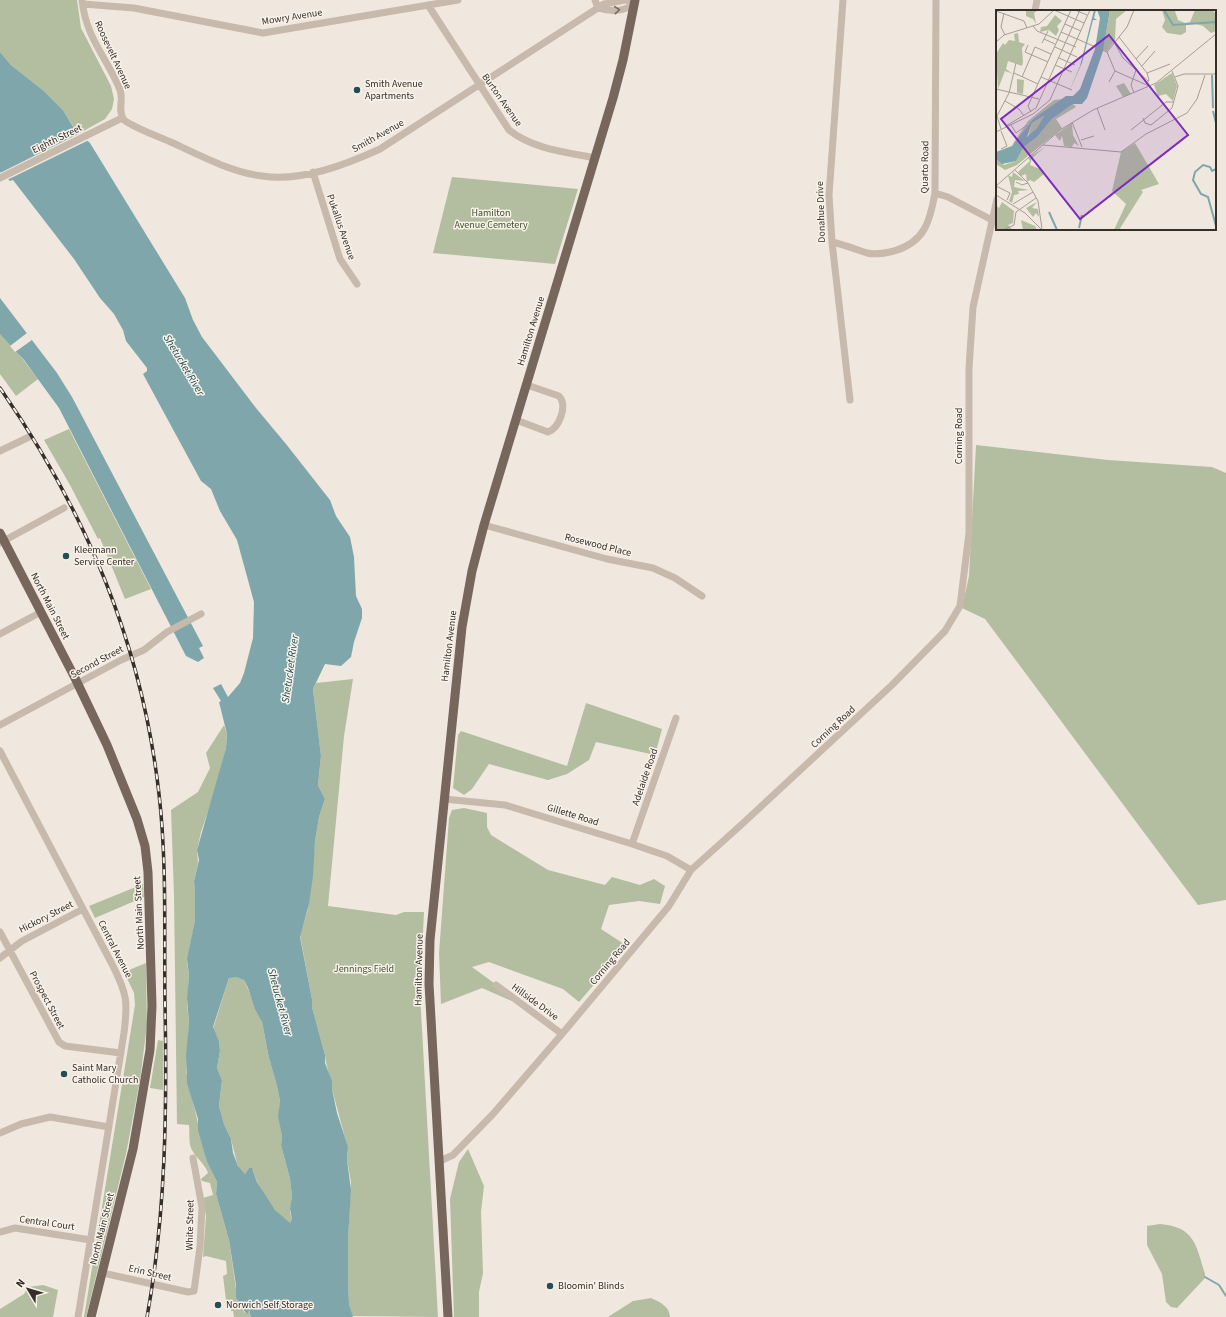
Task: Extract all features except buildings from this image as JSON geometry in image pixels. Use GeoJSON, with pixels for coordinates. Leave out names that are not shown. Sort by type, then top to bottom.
{"type":"FeatureCollection","features":[{"type":"Feature","properties":{"kind":"main road","name":"Hamilton Avenue"},"geometry":{"type":"LineString","coordinates":[[448,1317],[429,984],[430,940],[462,627],[472,571],[484,525],[595,158],[623,60],[635,2]]}},
{"type":"Feature","properties":{"kind":"main road","name":"North Main Street"},"geometry":{"type":"LineString","coordinates":[[1,539],[41,612],[107,745],[137,819],[147,859],[150,910],[152,1006],[149,1061],[134,1144],[91,1317]]}},
{"type":"Feature","properties":{"kind":"street","name":"Mowry Avenue"},"geometry":{"type":"LineString","coordinates":[[82,2],[134,8],[263,33],[458,0]]}},
{"type":"Feature","properties":{"kind":"street"},"geometry":{"type":"LineString","coordinates":[[595,0],[598,8]]}},
{"type":"Feature","properties":{"kind":"street","name":"Smith Avenue"},"geometry":{"type":"LineString","coordinates":[[122,118],[127,122],[195,153],[251,174],[278,177],[313,172],[352,162],[380,149],[480,86],[574,22],[611,1],[625,0],[635,2]]}},
{"type":"Feature","properties":{"kind":"street","name":"Donahue Drive"},"geometry":{"type":"LineString","coordinates":[[843,0],[829,195],[832,242],[850,400]]}},
{"type":"Feature","properties":{"kind":"street","name":"Quarto Road"},"geometry":{"type":"LineString","coordinates":[[832,242],[848,245],[868,253],[885,254],[907,247],[924,232],[931,216],[935,193],[936,0]]}},
{"type":"Feature","properties":{"kind":"street"},"geometry":{"type":"LineString","coordinates":[[1035,10],[1037,0]]}},
{"type":"Feature","properties":{"kind":"street","name":"Roosevelt Avenue"},"geometry":{"type":"LineString","coordinates":[[82,2],[90,34],[120,90],[120,111],[122,118]]}},
{"type":"Feature","properties":{"kind":"street","name":"Burton Avenue"},"geometry":{"type":"LineString","coordinates":[[428,5],[509,130],[520,139],[540,146],[595,158]]}},
{"type":"Feature","properties":{"kind":"street","name":"Eighth Street"},"geometry":{"type":"LineString","coordinates":[[2,177],[122,118]]}},
{"type":"Feature","properties":{"kind":"street","name":"Pukallus Avenue"},"geometry":{"type":"LineString","coordinates":[[313,172],[340,259],[357,284]]}},
{"type":"Feature","properties":{"kind":"street"},"geometry":{"type":"LineString","coordinates":[[935,193],[948,197],[992,220]]}},
{"type":"Feature","properties":{"kind":"street","name":"Corning Road"},"geometry":{"type":"LineString","coordinates":[[440,1161],[453,1154],[493,1114],[670,906],[691,870],[892,685],[945,631],[960,606],[969,533],[969,368],[973,307],[996,203]]}},
{"type":"Feature","properties":{"kind":"street"},"geometry":{"type":"LineString","coordinates":[[516,420],[548,432],[556,427],[561,414],[563,406],[561,398],[526,385]]}},
{"type":"Feature","properties":{"kind":"street"},"geometry":{"type":"LineString","coordinates":[[0,451],[29,437]]}},
{"type":"Feature","properties":{"kind":"street"},"geometry":{"type":"LineString","coordinates":[[1,539],[64,508]]}},
{"type":"Feature","properties":{"kind":"street","name":"Rosewood Place"},"geometry":{"type":"LineString","coordinates":[[484,525],[607,559],[653,568],[675,578],[702,596]]}},
{"type":"Feature","properties":{"kind":"street"},"geometry":{"type":"LineString","coordinates":[[0,634],[41,612]]}},
{"type":"Feature","properties":{"kind":"street","name":"Second Street"},"geometry":{"type":"LineString","coordinates":[[0,725],[144,650],[172,629],[201,614]]}},
{"type":"Feature","properties":{"kind":"street","name":"Adelaide Road"},"geometry":{"type":"LineString","coordinates":[[632,844],[676,718]]}},
{"type":"Feature","properties":{"kind":"street","name":"Central Avenue"},"geometry":{"type":"LineString","coordinates":[[0,751],[125,991],[127,1009],[121,1053],[78,1317]]}},
{"type":"Feature","properties":{"kind":"street","name":"Gillette Road"},"geometry":{"type":"LineString","coordinates":[[444,799],[505,806],[667,856],[691,870]]}},
{"type":"Feature","properties":{"kind":"street","name":"Hickory Street"},"geometry":{"type":"LineString","coordinates":[[0,958],[22,941],[83,909]]}},
{"type":"Feature","properties":{"kind":"street","name":"Prospect Street"},"geometry":{"type":"LineString","coordinates":[[0,932],[59,1042],[65,1046],[121,1053]]}},
{"type":"Feature","properties":{"kind":"street","name":"Hillside Drive"},"geometry":{"type":"LineString","coordinates":[[496,985],[562,1034]]}},
{"type":"Feature","properties":{"kind":"street"},"geometry":{"type":"LineString","coordinates":[[0,1133],[21,1124],[50,1118],[109,1127]]}},
{"type":"Feature","properties":{"kind":"street","name":"White Street"},"geometry":{"type":"LineString","coordinates":[[192,1292],[195,1288],[200,1247],[202,1207],[193,1158]]}},
{"type":"Feature","properties":{"kind":"street","name":"Central Court"},"geometry":{"type":"LineString","coordinates":[[0,1232],[19,1229],[91,1240]]}},
{"type":"Feature","properties":{"kind":"street","name":"Erin Street"},"geometry":{"type":"LineString","coordinates":[[103,1273],[192,1292]]}},
{"type":"Feature","properties":{"kind":"green space"},"geometry":{"type":"Polygon","coordinates":[[[0,0],[77,0],[81,28],[111,86],[114,99],[112,109],[105,119],[80,133],[76,131],[63,110],[44,91],[11,65],[0,52],[0,0]]]}},
{"type":"Feature","properties":{"kind":"green space","name":"Hamilton Avenue Cemetery"},"geometry":{"type":"Polygon","coordinates":[[[452,177],[578,189],[555,264],[433,253],[452,177]]]}},
{"type":"Feature","properties":{"kind":"green space"},"geometry":{"type":"Polygon","coordinates":[[[0,334],[11,344],[38,379],[16,396],[0,374],[0,334]]]}},
{"type":"Feature","properties":{"kind":"green space"},"geometry":{"type":"Polygon","coordinates":[[[69,429],[151,589],[125,599],[100,538],[98,539],[70,485],[44,440],[69,429]]]}},
{"type":"Feature","properties":{"kind":"green space"},"geometry":{"type":"Polygon","coordinates":[[[976,445],[1108,460],[1212,467],[1226,473],[1226,900],[1198,905],[985,619],[962,608],[969,576],[976,445]]]}},
{"type":"Feature","properties":{"kind":"green space","name":"Jennings Field"},"geometry":{"type":"Polygon","coordinates":[[[353,679],[344,736],[328,906],[396,915],[404,912],[424,912],[420,993],[438,1317],[352,1316],[349,1304],[348,1240],[351,1182],[347,1160],[348,1149],[312,1007],[312,999],[300,935],[308,909],[315,841],[319,817],[325,799],[318,785],[321,756],[313,689],[316,683],[353,679]]]}},
{"type":"Feature","properties":{"kind":"green space"},"geometry":{"type":"Polygon","coordinates":[[[586,703],[662,729],[655,755],[596,742],[589,760],[567,774],[548,780],[489,764],[472,789],[464,795],[453,788],[458,735],[461,731],[567,766],[586,703]]]}},
{"type":"Feature","properties":{"kind":"green space"},"geometry":{"type":"Polygon","coordinates":[[[224,725],[227,734],[226,748],[197,850],[198,863],[194,881],[195,920],[187,962],[189,976],[187,1003],[189,1023],[186,1072],[207,1162],[217,1182],[216,1194],[229,1240],[238,1303],[245,1313],[249,1310],[251,1317],[234,1317],[233,1311],[231,1311],[230,1301],[226,1300],[223,1276],[227,1274],[226,1261],[206,1256],[203,1257],[206,1216],[203,1198],[213,1195],[210,1183],[202,1181],[201,1179],[208,1173],[191,1147],[189,1125],[177,1124],[174,895],[171,810],[198,792],[210,768],[206,753],[224,725]]]}},
{"type":"Feature","properties":{"kind":"green space"},"geometry":{"type":"Polygon","coordinates":[[[464,808],[487,813],[487,827],[491,835],[548,870],[605,885],[612,877],[640,885],[654,879],[665,886],[660,904],[639,901],[609,905],[601,929],[627,946],[579,1002],[563,989],[489,962],[472,967],[516,999],[512,1001],[482,988],[441,1004],[439,953],[449,818],[452,810],[464,808]]]}},
{"type":"Feature","properties":{"kind":"green space"},"geometry":{"type":"Polygon","coordinates":[[[143,884],[144,897],[95,918],[89,906],[143,884]]]}},
{"type":"Feature","properties":{"kind":"green space"},"geometry":{"type":"Polygon","coordinates":[[[146,963],[147,1025],[140,1080],[126,1154],[86,1317],[84,1317],[135,1005],[134,993],[124,972],[146,963]]]}},
{"type":"Feature","properties":{"kind":"green space"},"geometry":{"type":"Polygon","coordinates":[[[234,976],[244,980],[262,1022],[269,1058],[277,1086],[280,1101],[279,1120],[282,1136],[281,1145],[290,1179],[292,1196],[290,1212],[292,1219],[290,1223],[278,1214],[267,1200],[258,1184],[253,1170],[249,1168],[245,1174],[240,1170],[219,1106],[222,1080],[217,1068],[220,1051],[219,1041],[213,1029],[229,978],[234,976]]]}},
{"type":"Feature","properties":{"kind":"green space"},"geometry":{"type":"Polygon","coordinates":[[[158,1040],[163,1041],[163,1090],[150,1088],[158,1040]]]}},
{"type":"Feature","properties":{"kind":"green space"},"geometry":{"type":"Polygon","coordinates":[[[468,1149],[484,1186],[481,1212],[483,1273],[479,1292],[479,1317],[454,1317],[450,1199],[459,1162],[468,1149]]]}},
{"type":"Feature","properties":{"kind":"green space"},"geometry":{"type":"Polygon","coordinates":[[[1160,1224],[1181,1229],[1187,1233],[1196,1246],[1205,1274],[1205,1278],[1177,1308],[1171,1307],[1166,1302],[1162,1274],[1147,1245],[1147,1226],[1160,1224]]]}},
{"type":"Feature","properties":{"kind":"green space"},"geometry":{"type":"Polygon","coordinates":[[[43,1285],[58,1290],[53,1317],[0,1317],[0,1309],[24,1294],[28,1287],[43,1285]]]}},
{"type":"Feature","properties":{"kind":"green space"},"geometry":{"type":"Polygon","coordinates":[[[651,1298],[666,1307],[670,1313],[670,1317],[608,1317],[633,1301],[651,1298]]]}},
{"type":"Feature","properties":{"kind":"water","name":"Shetucket River"},"geometry":{"type":"Polygon","coordinates":[[[0,52],[11,65],[44,91],[63,110],[75,130],[90,143],[185,298],[193,320],[202,337],[256,408],[330,500],[336,516],[350,537],[354,557],[356,596],[362,609],[362,618],[351,657],[341,666],[325,664],[313,689],[321,756],[318,785],[325,799],[319,817],[315,841],[313,876],[309,904],[300,937],[312,999],[312,1007],[325,1055],[325,1063],[332,1081],[332,1089],[337,1113],[348,1147],[347,1160],[351,1190],[348,1240],[348,1280],[349,1304],[353,1317],[251,1317],[249,1310],[247,1314],[241,1307],[236,1297],[236,1285],[229,1240],[216,1194],[217,1182],[207,1162],[198,1130],[198,1119],[187,1083],[186,1056],[189,1023],[187,998],[189,976],[187,959],[195,920],[194,881],[199,860],[197,850],[226,748],[227,734],[219,702],[221,701],[213,688],[221,684],[228,697],[240,683],[253,638],[254,602],[237,540],[220,511],[211,489],[201,481],[143,374],[147,371],[147,368],[126,341],[123,330],[114,314],[100,298],[74,259],[13,180],[10,181],[0,172],[0,52]],[[236,977],[229,978],[213,1027],[219,1041],[220,1051],[217,1068],[222,1080],[219,1106],[224,1124],[231,1139],[233,1153],[238,1166],[245,1174],[249,1168],[252,1168],[257,1182],[275,1210],[290,1223],[292,1219],[290,1209],[292,1196],[290,1179],[281,1145],[282,1136],[278,1117],[280,1101],[262,1022],[255,1009],[244,980],[236,977]]]}},
{"type":"Feature","properties":{"kind":"water"},"geometry":{"type":"Polygon","coordinates":[[[0,298],[57,373],[72,397],[203,646],[199,648],[204,658],[198,662],[186,656],[59,408],[24,360],[0,334],[0,298]]]}},
{"type":"Feature","properties":{"kind":"pier"},"geometry":{"type":"Polygon","coordinates":[[[82,132],[89,140],[7,180],[0,173],[82,132]]]}},
{"type":"Feature","properties":{"kind":"pier"},"geometry":{"type":"Polygon","coordinates":[[[27,333],[32,340],[15,352],[10,346],[27,333]]]}},
{"type":"Feature","properties":{"kind":"waterway"},"geometry":{"type":"LineString","coordinates":[[1205,1277],[1219,1285],[1226,1296]]}},
{"type":"Feature","properties":{"kind":"railway"},"geometry":{"type":"LineString","coordinates":[[0,388],[31,435],[59,483],[84,531],[124,632],[139,685],[151,739],[162,820],[165,898],[166,1082],[162,1200],[147,1317]]}},
{"type":"Feature","properties":{"kind":"place","name":"Smith Avenue Apartments"},"geometry":{"type":"Point","coordinates":[357,90]}},
{"type":"Feature","properties":{"kind":"place","name":"Kleemann Service Center"},"geometry":{"type":"Point","coordinates":[66,556]}},
{"type":"Feature","properties":{"kind":"place","name":"Saint Mary Catholic Church"},"geometry":{"type":"Point","coordinates":[64,1074]}},
{"type":"Feature","properties":{"kind":"place","name":"Bloomin' Blinds"},"geometry":{"type":"Point","coordinates":[550,1286]}},
{"type":"Feature","properties":{"kind":"place","name":"Norwich Self Storage"},"geometry":{"type":"Point","coordinates":[218,1305]}}]}
